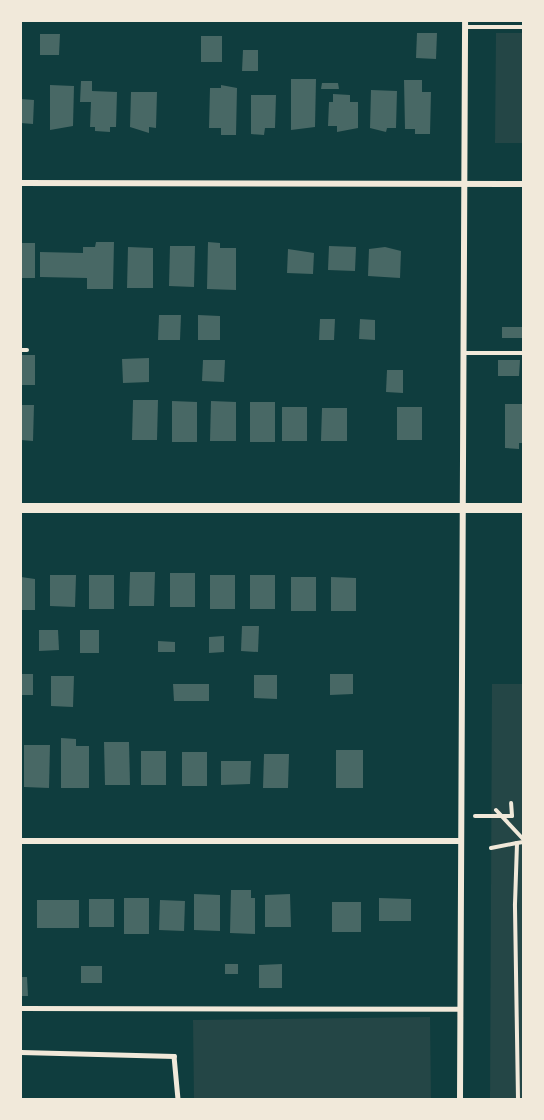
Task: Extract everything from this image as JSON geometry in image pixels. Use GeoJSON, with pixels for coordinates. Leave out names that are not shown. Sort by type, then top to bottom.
{"type":"FeatureCollection","features":[{"type":"Feature","properties":{"kind":"street"},"geometry":{"type":"LineString","coordinates":[[460,1099],[459,816],[465,24]]}},
{"type":"Feature","properties":{"kind":"street"},"geometry":{"type":"LineString","coordinates":[[21,183],[523,184]]}},
{"type":"Feature","properties":{"kind":"street"},"geometry":{"type":"LineString","coordinates":[[21,508],[523,508]]}},
{"type":"Feature","properties":{"kind":"street"},"geometry":{"type":"LineString","coordinates":[[21,841],[459,841]]}},
{"type":"Feature","properties":{"kind":"lane"},"geometry":{"type":"LineString","coordinates":[[465,24],[523,27]]}},
{"type":"Feature","properties":{"kind":"lane"},"geometry":{"type":"LineString","coordinates":[[464,353],[523,353]]}},
{"type":"Feature","properties":{"kind":"lane"},"geometry":{"type":"LineString","coordinates":[[21,1008],[460,1009]]}},
{"type":"Feature","properties":{"kind":"lane"},"geometry":{"type":"LineString","coordinates":[[21,1052],[174,1056],[178,1099]]}},
{"type":"Feature","properties":{"kind":"path"},"geometry":{"type":"LineString","coordinates":[[459,816],[512,816],[511,803]]}},
{"type":"Feature","properties":{"kind":"path"},"geometry":{"type":"LineString","coordinates":[[491,848],[523,840],[496,810]]}},
{"type":"Feature","properties":{"kind":"path"},"geometry":{"type":"LineString","coordinates":[[517,843],[518,1099]]}},
{"type":"Feature","properties":{"kind":"shaded area"},"geometry":{"type":"Polygon","coordinates":[[[496,33],[523,33],[523,143],[495,143],[496,33]]]}},
{"type":"Feature","properties":{"kind":"shaded area"},"geometry":{"type":"Polygon","coordinates":[[[492,684],[523,684],[523,1099],[490,1099],[492,684]]]}},
{"type":"Feature","properties":{"kind":"shaded area"},"geometry":{"type":"Polygon","coordinates":[[[430,1017],[431,1099],[194,1099],[193,1020],[430,1017]]]}},
{"type":"Feature","properties":{"kind":"building"},"geometry":{"type":"Polygon","coordinates":[[[417,33],[437,33],[436,59],[416,58],[417,33]]]}},
{"type":"Feature","properties":{"kind":"building"},"geometry":{"type":"Polygon","coordinates":[[[40,34],[60,34],[59,55],[40,55],[40,34]]]}},
{"type":"Feature","properties":{"kind":"building"},"geometry":{"type":"Polygon","coordinates":[[[201,36],[222,36],[222,62],[201,62],[201,36]]]}},
{"type":"Feature","properties":{"kind":"building"},"geometry":{"type":"Polygon","coordinates":[[[243,50],[258,50],[258,71],[242,71],[243,50]]]}},
{"type":"Feature","properties":{"kind":"building"},"geometry":{"type":"Polygon","coordinates":[[[291,79],[316,79],[315,127],[291,130],[291,79]]]}},
{"type":"Feature","properties":{"kind":"building"},"geometry":{"type":"Polygon","coordinates":[[[404,80],[422,80],[422,92],[431,92],[430,134],[415,134],[415,129],[405,129],[404,80]]]}},
{"type":"Feature","properties":{"kind":"building"},"geometry":{"type":"Polygon","coordinates":[[[81,81],[92,81],[92,91],[117,92],[116,127],[110,127],[110,132],[95,131],[95,127],[90,127],[91,102],[80,102],[81,81]]]}},
{"type":"Feature","properties":{"kind":"building"},"geometry":{"type":"Polygon","coordinates":[[[322,83],[338,83],[339,89],[321,89],[322,83]]]}},
{"type":"Feature","properties":{"kind":"building"},"geometry":{"type":"Polygon","coordinates":[[[50,85],[74,86],[73,126],[50,130],[50,85]]]}},
{"type":"Feature","properties":{"kind":"building"},"geometry":{"type":"Polygon","coordinates":[[[221,85],[237,88],[236,135],[221,135],[221,128],[209,128],[210,88],[221,88],[221,85]]]}},
{"type":"Feature","properties":{"kind":"building"},"geometry":{"type":"Polygon","coordinates":[[[371,90],[397,91],[396,128],[387,128],[386,132],[370,128],[371,90]]]}},
{"type":"Feature","properties":{"kind":"building"},"geometry":{"type":"Polygon","coordinates":[[[131,92],[157,92],[156,128],[149,127],[149,133],[130,127],[131,92]]]}},
{"type":"Feature","properties":{"kind":"building"},"geometry":{"type":"Polygon","coordinates":[[[333,94],[350,95],[350,102],[358,102],[358,128],[337,132],[337,126],[328,126],[329,102],[333,102],[333,94]]]}},
{"type":"Feature","properties":{"kind":"building"},"geometry":{"type":"Polygon","coordinates":[[[251,95],[276,95],[275,128],[265,128],[264,135],[251,134],[251,95]]]}},
{"type":"Feature","properties":{"kind":"building"},"geometry":{"type":"Polygon","coordinates":[[[21,99],[34,100],[33,124],[21,123],[21,99]]]}},
{"type":"Feature","properties":{"kind":"building"},"geometry":{"type":"Polygon","coordinates":[[[96,242],[114,242],[113,289],[87,289],[87,278],[40,277],[40,252],[83,253],[83,247],[95,247],[96,242]]]}},
{"type":"Feature","properties":{"kind":"building"},"geometry":{"type":"Polygon","coordinates":[[[208,242],[220,243],[220,248],[236,248],[236,290],[207,289],[208,242]]]}},
{"type":"Feature","properties":{"kind":"building"},"geometry":{"type":"Polygon","coordinates":[[[21,243],[35,243],[35,278],[21,278],[21,243]]]}},
{"type":"Feature","properties":{"kind":"building"},"geometry":{"type":"Polygon","coordinates":[[[170,246],[195,246],[194,287],[169,286],[170,246]]]}},
{"type":"Feature","properties":{"kind":"building"},"geometry":{"type":"Polygon","coordinates":[[[329,246],[356,247],[355,271],[328,270],[329,246]]]}},
{"type":"Feature","properties":{"kind":"building"},"geometry":{"type":"Polygon","coordinates":[[[128,247],[153,248],[153,288],[127,288],[128,247]]]}},
{"type":"Feature","properties":{"kind":"building"},"geometry":{"type":"Polygon","coordinates":[[[385,247],[401,251],[400,278],[368,276],[369,249],[385,247]]]}},
{"type":"Feature","properties":{"kind":"building"},"geometry":{"type":"Polygon","coordinates":[[[288,249],[314,253],[313,274],[287,273],[288,249]]]}},
{"type":"Feature","properties":{"kind":"building"},"geometry":{"type":"Polygon","coordinates":[[[159,315],[181,315],[180,340],[158,340],[159,315]]]}},
{"type":"Feature","properties":{"kind":"building"},"geometry":{"type":"Polygon","coordinates":[[[198,315],[220,316],[220,340],[198,340],[198,315]]]}},
{"type":"Feature","properties":{"kind":"building"},"geometry":{"type":"Polygon","coordinates":[[[320,319],[335,319],[334,340],[319,340],[320,319]]]}},
{"type":"Feature","properties":{"kind":"building"},"geometry":{"type":"Polygon","coordinates":[[[360,319],[375,320],[375,340],[359,339],[360,319]]]}},
{"type":"Feature","properties":{"kind":"building"},"geometry":{"type":"Polygon","coordinates":[[[502,327],[523,327],[523,338],[502,338],[502,327]]]}},
{"type":"Feature","properties":{"kind":"building"},"geometry":{"type":"Polygon","coordinates":[[[21,355],[35,355],[35,385],[21,385],[21,355]]]}},
{"type":"Feature","properties":{"kind":"building"},"geometry":{"type":"Polygon","coordinates":[[[149,358],[149,382],[123,383],[122,359],[149,358]]]}},
{"type":"Feature","properties":{"kind":"building"},"geometry":{"type":"Polygon","coordinates":[[[203,360],[225,360],[224,382],[202,381],[203,360]]]}},
{"type":"Feature","properties":{"kind":"building"},"geometry":{"type":"Polygon","coordinates":[[[498,360],[520,360],[519,376],[498,376],[498,360]]]}},
{"type":"Feature","properties":{"kind":"building"},"geometry":{"type":"Polygon","coordinates":[[[387,370],[403,370],[403,393],[386,392],[387,370]]]}},
{"type":"Feature","properties":{"kind":"building"},"geometry":{"type":"Polygon","coordinates":[[[133,400],[158,400],[157,440],[132,440],[133,400]]]}},
{"type":"Feature","properties":{"kind":"building"},"geometry":{"type":"Polygon","coordinates":[[[172,401],[197,402],[197,442],[172,442],[172,401]]]}},
{"type":"Feature","properties":{"kind":"building"},"geometry":{"type":"Polygon","coordinates":[[[211,401],[236,402],[236,441],[210,441],[211,401]]]}},
{"type":"Feature","properties":{"kind":"building"},"geometry":{"type":"Polygon","coordinates":[[[250,402],[275,402],[275,442],[250,442],[250,402]]]}},
{"type":"Feature","properties":{"kind":"building"},"geometry":{"type":"Polygon","coordinates":[[[505,404],[523,404],[523,443],[519,443],[519,449],[505,448],[505,404]]]}},
{"type":"Feature","properties":{"kind":"building"},"geometry":{"type":"Polygon","coordinates":[[[21,405],[34,405],[33,441],[21,440],[21,405]]]}},
{"type":"Feature","properties":{"kind":"building"},"geometry":{"type":"Polygon","coordinates":[[[282,407],[307,407],[307,441],[282,441],[282,407]]]}},
{"type":"Feature","properties":{"kind":"building"},"geometry":{"type":"Polygon","coordinates":[[[397,407],[422,407],[422,440],[397,440],[397,407]]]}},
{"type":"Feature","properties":{"kind":"building"},"geometry":{"type":"Polygon","coordinates":[[[322,408],[347,408],[347,441],[321,441],[322,408]]]}},
{"type":"Feature","properties":{"kind":"building"},"geometry":{"type":"Polygon","coordinates":[[[130,572],[155,572],[154,606],[129,606],[130,572]]]}},
{"type":"Feature","properties":{"kind":"building"},"geometry":{"type":"Polygon","coordinates":[[[170,573],[195,573],[195,607],[170,607],[170,573]]]}},
{"type":"Feature","properties":{"kind":"building"},"geometry":{"type":"Polygon","coordinates":[[[50,575],[76,575],[75,607],[50,606],[50,575]]]}},
{"type":"Feature","properties":{"kind":"building"},"geometry":{"type":"Polygon","coordinates":[[[89,575],[114,575],[114,609],[89,609],[89,575]]]}},
{"type":"Feature","properties":{"kind":"building"},"geometry":{"type":"Polygon","coordinates":[[[210,575],[235,575],[235,609],[210,609],[210,575]]]}},
{"type":"Feature","properties":{"kind":"building"},"geometry":{"type":"Polygon","coordinates":[[[250,575],[275,575],[275,609],[250,609],[250,575]]]}},
{"type":"Feature","properties":{"kind":"building"},"geometry":{"type":"Polygon","coordinates":[[[21,577],[35,579],[35,610],[21,610],[21,577]]]}},
{"type":"Feature","properties":{"kind":"building"},"geometry":{"type":"Polygon","coordinates":[[[291,577],[316,577],[316,611],[291,611],[291,577]]]}},
{"type":"Feature","properties":{"kind":"building"},"geometry":{"type":"Polygon","coordinates":[[[331,577],[356,578],[356,611],[331,611],[331,577]]]}},
{"type":"Feature","properties":{"kind":"building"},"geometry":{"type":"Polygon","coordinates":[[[242,626],[259,626],[258,652],[241,651],[242,626]]]}},
{"type":"Feature","properties":{"kind":"building"},"geometry":{"type":"Polygon","coordinates":[[[39,630],[58,630],[59,650],[39,651],[39,630]]]}},
{"type":"Feature","properties":{"kind":"building"},"geometry":{"type":"Polygon","coordinates":[[[80,630],[99,630],[99,653],[80,653],[80,630]]]}},
{"type":"Feature","properties":{"kind":"building"},"geometry":{"type":"Polygon","coordinates":[[[224,636],[224,652],[209,653],[209,637],[224,636]]]}},
{"type":"Feature","properties":{"kind":"building"},"geometry":{"type":"Polygon","coordinates":[[[158,641],[175,642],[175,652],[158,652],[158,641]]]}},
{"type":"Feature","properties":{"kind":"building"},"geometry":{"type":"Polygon","coordinates":[[[21,674],[33,674],[33,695],[21,695],[21,674]]]}},
{"type":"Feature","properties":{"kind":"building"},"geometry":{"type":"Polygon","coordinates":[[[330,674],[353,674],[353,694],[330,695],[330,674]]]}},
{"type":"Feature","properties":{"kind":"building"},"geometry":{"type":"Polygon","coordinates":[[[254,675],[277,675],[277,699],[254,698],[254,675]]]}},
{"type":"Feature","properties":{"kind":"building"},"geometry":{"type":"Polygon","coordinates":[[[51,676],[74,676],[73,707],[51,706],[51,676]]]}},
{"type":"Feature","properties":{"kind":"building"},"geometry":{"type":"Polygon","coordinates":[[[173,684],[209,684],[209,701],[174,701],[173,684]]]}},
{"type":"Feature","properties":{"kind":"building"},"geometry":{"type":"Polygon","coordinates":[[[61,738],[76,739],[76,746],[89,746],[89,788],[61,788],[61,738]]]}},
{"type":"Feature","properties":{"kind":"building"},"geometry":{"type":"Polygon","coordinates":[[[104,742],[129,742],[130,785],[105,785],[104,742]]]}},
{"type":"Feature","properties":{"kind":"building"},"geometry":{"type":"Polygon","coordinates":[[[24,745],[50,745],[49,788],[24,787],[24,745]]]}},
{"type":"Feature","properties":{"kind":"building"},"geometry":{"type":"Polygon","coordinates":[[[336,750],[363,750],[363,788],[336,788],[336,750]]]}},
{"type":"Feature","properties":{"kind":"building"},"geometry":{"type":"Polygon","coordinates":[[[141,751],[166,751],[166,785],[141,785],[141,751]]]}},
{"type":"Feature","properties":{"kind":"building"},"geometry":{"type":"Polygon","coordinates":[[[182,752],[207,752],[207,786],[182,786],[182,752]]]}},
{"type":"Feature","properties":{"kind":"building"},"geometry":{"type":"Polygon","coordinates":[[[264,754],[289,754],[288,788],[263,788],[264,754]]]}},
{"type":"Feature","properties":{"kind":"building"},"geometry":{"type":"Polygon","coordinates":[[[221,761],[251,761],[250,784],[221,785],[221,761]]]}},
{"type":"Feature","properties":{"kind":"building"},"geometry":{"type":"Polygon","coordinates":[[[231,890],[251,890],[251,898],[255,898],[255,934],[230,933],[231,890]]]}},
{"type":"Feature","properties":{"kind":"building"},"geometry":{"type":"Polygon","coordinates":[[[194,894],[220,895],[220,931],[194,930],[194,894]]]}},
{"type":"Feature","properties":{"kind":"building"},"geometry":{"type":"Polygon","coordinates":[[[290,894],[291,927],[265,927],[265,895],[290,894]]]}},
{"type":"Feature","properties":{"kind":"building"},"geometry":{"type":"Polygon","coordinates":[[[124,898],[149,898],[149,934],[124,934],[124,898]]]}},
{"type":"Feature","properties":{"kind":"building"},"geometry":{"type":"Polygon","coordinates":[[[379,898],[411,899],[411,921],[379,921],[379,898]]]}},
{"type":"Feature","properties":{"kind":"building"},"geometry":{"type":"Polygon","coordinates":[[[89,899],[114,899],[114,927],[89,927],[89,899]]]}},
{"type":"Feature","properties":{"kind":"building"},"geometry":{"type":"Polygon","coordinates":[[[37,900],[79,900],[79,928],[37,928],[37,900]]]}},
{"type":"Feature","properties":{"kind":"building"},"geometry":{"type":"Polygon","coordinates":[[[160,900],[185,901],[184,931],[159,930],[160,900]]]}},
{"type":"Feature","properties":{"kind":"building"},"geometry":{"type":"Polygon","coordinates":[[[332,902],[361,902],[361,932],[332,932],[332,902]]]}},
{"type":"Feature","properties":{"kind":"building"},"geometry":{"type":"Polygon","coordinates":[[[225,964],[238,964],[238,974],[225,974],[225,964]]]}},
{"type":"Feature","properties":{"kind":"building"},"geometry":{"type":"Polygon","coordinates":[[[282,964],[282,988],[259,988],[259,965],[282,964]]]}},
{"type":"Feature","properties":{"kind":"building"},"geometry":{"type":"Polygon","coordinates":[[[81,966],[102,966],[102,983],[81,983],[81,966]]]}},
{"type":"Feature","properties":{"kind":"building"},"geometry":{"type":"Polygon","coordinates":[[[21,977],[27,977],[28,996],[21,996],[21,977]]]}}]}
